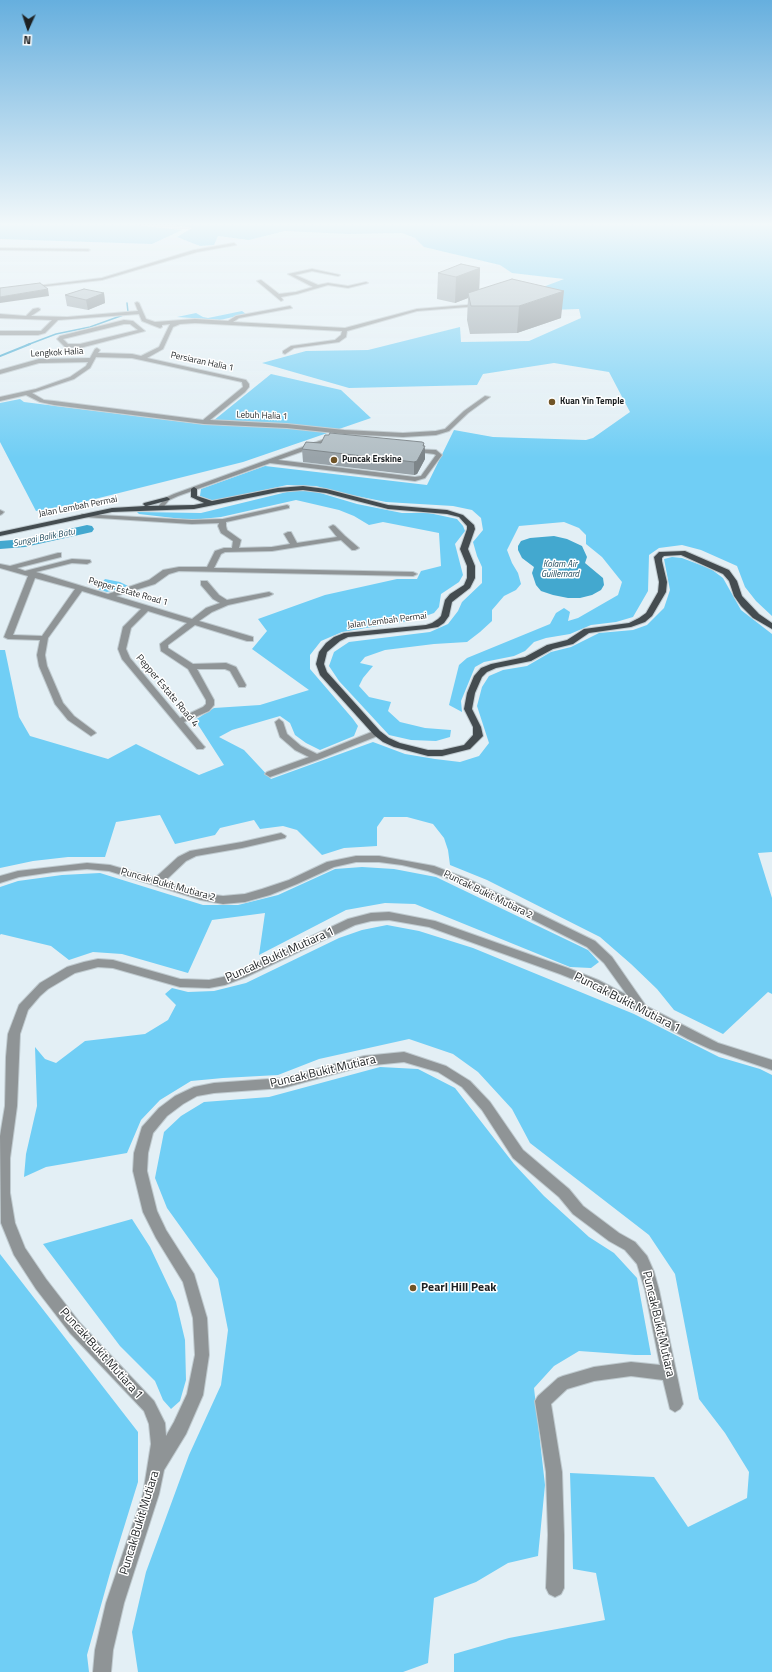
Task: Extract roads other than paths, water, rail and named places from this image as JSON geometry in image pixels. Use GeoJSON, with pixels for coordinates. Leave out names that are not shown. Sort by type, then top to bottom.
{"type":"FeatureCollection","features":[{"type":"Feature","properties":{"kind":"main road"},"geometry":{"type":"LineString","coordinates":[[194,488],[193,493],[197,500],[215,504]]}},
{"type":"Feature","properties":{"kind":"main road","name":"Jalan Lembah Permai"},"geometry":{"type":"LineString","coordinates":[[0,534],[122,508],[194,507],[215,504],[278,490],[314,489],[388,507],[455,514],[466,520],[471,529],[464,549],[471,566],[471,578],[467,586],[453,596],[448,602],[445,616],[441,621],[435,625],[426,627],[347,635],[337,639],[329,645],[321,658],[320,664],[323,673],[386,740],[397,745],[428,753],[442,753],[467,747],[478,736],[477,727],[468,709],[478,676],[484,670],[494,666],[528,659],[550,647],[570,642],[587,631],[631,625],[642,620],[649,614],[662,592],[663,582],[658,557],[662,554],[682,553],[726,572],[733,581],[738,596],[744,604],[756,616],[772,627]]}},
{"type":"Feature","properties":{"kind":"main road"},"geometry":{"type":"LineString","coordinates":[[122,508],[167,499]]}},
{"type":"Feature","properties":{"kind":"street"},"geometry":{"type":"LineString","coordinates":[[229,322],[238,317],[290,307],[283,302]]}},
{"type":"Feature","properties":{"kind":"street"},"geometry":{"type":"LineString","coordinates":[[154,324],[184,321],[229,322],[344,330],[417,310],[467,306],[483,302]]}},
{"type":"Feature","properties":{"kind":"street"},"geometry":{"type":"LineString","coordinates":[[137,303],[144,320],[170,328]]}},
{"type":"Feature","properties":{"kind":"street"},"geometry":{"type":"LineString","coordinates":[[27,317],[38,309]]}},
{"type":"Feature","properties":{"kind":"street"},"geometry":{"type":"LineString","coordinates":[[0,316],[57,318],[140,312]]}},
{"type":"Feature","properties":{"kind":"street"},"geometry":{"type":"LineString","coordinates":[[0,333],[43,332],[57,318]]}},
{"type":"Feature","properties":{"kind":"street"},"geometry":{"type":"LineString","coordinates":[[142,358],[162,347],[170,328],[174,324],[184,321]]}},
{"type":"Feature","properties":{"kind":"street"},"geometry":{"type":"LineString","coordinates":[[124,322],[131,322],[142,331],[140,332],[94,344],[67,346],[60,338],[124,322]]}},
{"type":"Feature","properties":{"kind":"street"},"geometry":{"type":"LineString","coordinates":[[285,352],[293,347],[337,340],[344,336],[344,330]]}},
{"type":"Feature","properties":{"kind":"street"},"geometry":{"type":"LineString","coordinates":[[0,399],[27,393],[72,378],[85,370],[97,348],[94,344]]}},
{"type":"Feature","properties":{"kind":"street"},"geometry":{"type":"LineString","coordinates":[[114,355],[158,350]]}},
{"type":"Feature","properties":{"kind":"street","name":"Persiaran Halia 1"},"geometry":{"type":"LineString","coordinates":[[93,357],[114,355],[142,358],[244,381],[246,387],[204,422]]}},
{"type":"Feature","properties":{"kind":"street","name":"Lengkok Halia"},"geometry":{"type":"LineString","coordinates":[[0,371],[40,361],[93,357]]}},
{"type":"Feature","properties":{"kind":"street","name":"Lebuh Halia 1"},"geometry":{"type":"LineString","coordinates":[[27,393],[42,401],[54,403],[204,422],[287,426],[383,435],[430,434],[447,430],[466,412],[487,397]]}},
{"type":"Feature","properties":{"kind":"street"},"geometry":{"type":"LineString","coordinates":[[160,508],[167,499],[176,495],[322,442],[341,443]]}},
{"type":"Feature","properties":{"kind":"street"},"geometry":{"type":"LineString","coordinates":[[270,461],[415,480],[423,477],[439,455],[436,452],[404,449]]}},
{"type":"Feature","properties":{"kind":"street"},"geometry":{"type":"LineString","coordinates":[[171,508],[176,500],[176,495]]}},
{"type":"Feature","properties":{"kind":"street"},"geometry":{"type":"LineString","coordinates":[[84,515],[192,522],[223,521],[287,507]]}},
{"type":"Feature","properties":{"kind":"street"},"geometry":{"type":"LineString","coordinates":[[223,521],[222,526],[224,531],[237,540],[235,549]]}},
{"type":"Feature","properties":{"kind":"street"},"geometry":{"type":"LineString","coordinates":[[334,527],[342,538],[355,548]]}},
{"type":"Feature","properties":{"kind":"street"},"geometry":{"type":"LineString","coordinates":[[288,534],[295,546]]}},
{"type":"Feature","properties":{"kind":"street"},"geometry":{"type":"LineString","coordinates":[[210,569],[218,553],[235,549],[252,550],[295,546],[342,538]]}},
{"type":"Feature","properties":{"kind":"street"},"geometry":{"type":"LineString","coordinates":[[11,567],[33,563],[58,555]]}},
{"type":"Feature","properties":{"kind":"street"},"geometry":{"type":"LineString","coordinates":[[44,638],[8,637],[30,573],[72,561],[88,562]]}},
{"type":"Feature","properties":{"kind":"street","name":"Pepper Estate Road 1"},"geometry":{"type":"LineString","coordinates":[[0,566],[11,567],[250,639]]}},
{"type":"Feature","properties":{"kind":"street"},"geometry":{"type":"LineString","coordinates":[[108,596],[152,582],[172,570],[210,569],[413,574]]}},
{"type":"Feature","properties":{"kind":"street"},"geometry":{"type":"LineString","coordinates":[[204,583],[216,597],[226,603]]}},
{"type":"Feature","properties":{"kind":"street"},"geometry":{"type":"LineString","coordinates":[[80,588],[44,638],[41,655],[43,666],[59,704],[71,718],[91,733]]}},
{"type":"Feature","properties":{"kind":"street"},"geometry":{"type":"LineString","coordinates":[[178,722],[206,709],[210,705],[210,700],[191,667],[164,649],[164,644],[206,612],[226,603],[269,594]]}},
{"type":"Feature","properties":{"kind":"street","name":"Pepper Estate Road 4"},"geometry":{"type":"LineString","coordinates":[[147,607],[127,627],[122,650],[126,659],[200,747]]}},
{"type":"Feature","properties":{"kind":"street"},"geometry":{"type":"LineString","coordinates":[[191,667],[226,666],[233,669],[242,685]]}},
{"type":"Feature","properties":{"kind":"street"},"geometry":{"type":"LineString","coordinates":[[279,722],[283,735],[298,748],[317,757]]}},
{"type":"Feature","properties":{"kind":"street"},"geometry":{"type":"LineString","coordinates":[[270,774],[317,757],[377,732]]}},
{"type":"Feature","properties":{"kind":"street"},"geometry":{"type":"LineString","coordinates":[[158,882],[182,859],[194,853],[281,836]]}},
{"type":"Feature","properties":{"kind":"street","name":"Puncak Bukit Mutiara 2"},"geometry":{"type":"LineString","coordinates":[[0,880],[18,874],[53,868],[87,866],[110,868],[205,897],[223,900],[245,898],[266,892],[293,882],[331,864],[356,859],[379,859],[430,868],[464,881],[591,944],[608,960],[642,1008]]}},
{"type":"Feature","properties":{"kind":"street","name":"Puncak Bukit Mutiara 1"},"geometry":{"type":"LineString","coordinates":[[156,1467],[159,1444],[157,1423],[149,1406],[75,1328],[41,1284],[18,1251],[8,1223],[3,1193],[3,1158],[11,1106],[14,1034],[23,1008],[36,993],[71,970],[98,963],[113,964],[180,983],[209,984],[225,981],[242,974],[352,922],[371,917],[389,916],[431,924],[557,968],[594,983],[692,1036],[714,1046],[772,1066]]}},
{"type":"Feature","properties":{"kind":"street","name":"Puncak Bukit Mutiara"},"geometry":{"type":"LineString","coordinates":[[102,1672],[104,1650],[115,1603],[151,1494],[156,1467],[180,1428],[195,1394],[202,1355],[200,1318],[192,1286],[161,1234],[150,1212],[140,1171],[141,1153],[147,1131],[163,1112],[179,1100],[194,1092],[214,1088],[283,1083],[364,1061],[404,1057],[442,1069],[466,1084],[486,1106],[518,1154],[564,1193],[578,1210],[614,1237],[630,1246],[642,1260],[647,1272],[675,1404]]}},
{"type":"Feature","properties":{"kind":"street"},"geometry":{"type":"LineString","coordinates":[[555,1588],[556,1535],[554,1472],[543,1401],[563,1383],[594,1374],[631,1369],[669,1373]]}},
{"type":"Feature","properties":{"kind":"water","name":"Kolam Air Guillemard"},"geometry":{"type":"Polygon","coordinates":[[[554,536],[567,539],[582,546],[587,557],[585,563],[603,578],[604,585],[601,590],[592,595],[580,598],[568,598],[541,591],[536,585],[532,573],[534,567],[522,558],[518,550],[518,546],[521,541],[530,538],[554,536]]]}},
{"type":"Feature","properties":{"kind":"waterway"},"geometry":{"type":"LineString","coordinates":[[127,303],[128,312]]}},
{"type":"Feature","properties":{"kind":"waterway"},"geometry":{"type":"LineString","coordinates":[[27,345],[56,334],[90,327],[126,314]]}},
{"type":"Feature","properties":{"kind":"waterway"},"geometry":{"type":"LineString","coordinates":[[0,356],[30,344]]}},
{"type":"Feature","properties":{"kind":"waterway","name":"Sungai Balik Batu"},"geometry":{"type":"LineString","coordinates":[[0,545],[25,543],[87,529]]}},
{"type":"Feature","properties":{"kind":"place","name":"Kuan Yin Temple"},"geometry":{"type":"Point","coordinates":[552,402]}},
{"type":"Feature","properties":{"kind":"place","name":"Puncak Erskine"},"geometry":{"type":"Point","coordinates":[334,460]}},
{"type":"Feature","properties":{"kind":"place","name":"Pearl Hill Peak"},"geometry":{"type":"Point","coordinates":[413,1288]}}]}
